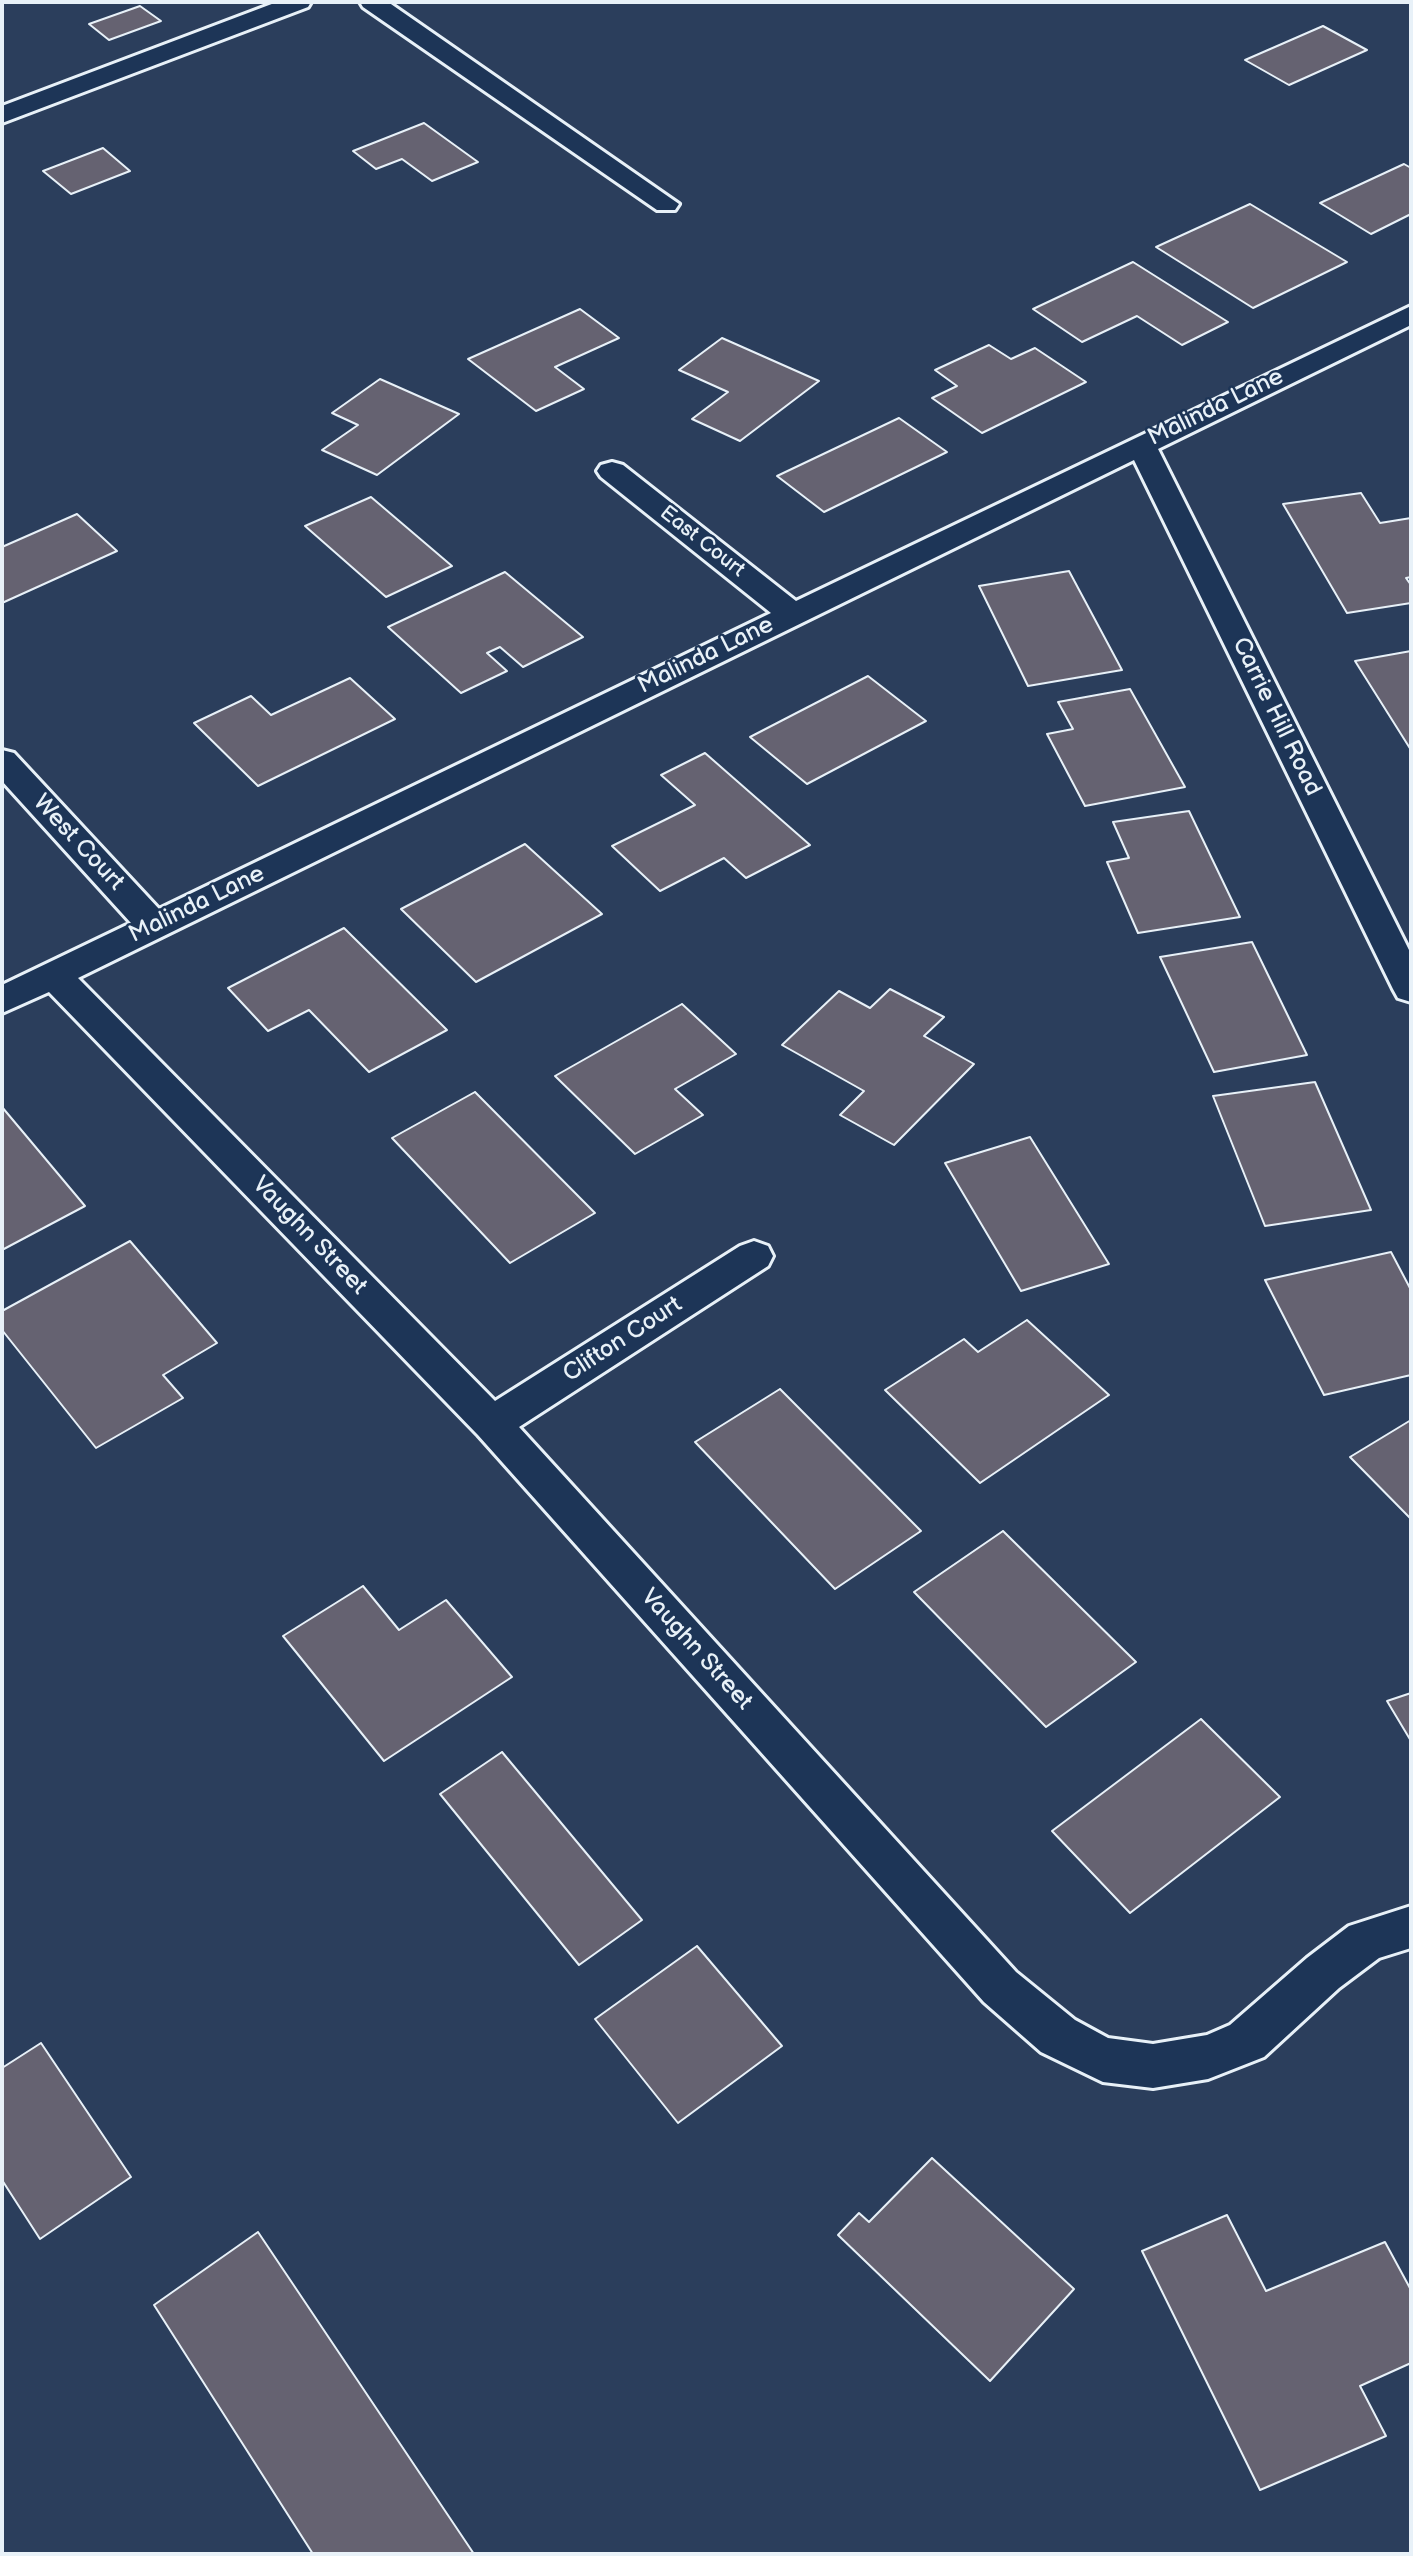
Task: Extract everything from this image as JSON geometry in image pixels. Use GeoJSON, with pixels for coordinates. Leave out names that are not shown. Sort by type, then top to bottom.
{"type":"FeatureCollection","features":[{"type":"Feature","properties":{"kind":"street"},"geometry":{"type":"LineString","coordinates":[[2,115],[299,2]]}},
{"type":"Feature","properties":{"kind":"street"},"geometry":{"type":"LineString","coordinates":[[372,2],[666,204]]}},
{"type":"Feature","properties":{"kind":"street","name":"Malinda Lane"},"geometry":{"type":"LineString","coordinates":[[2,1000],[1411,314]]}},
{"type":"Feature","properties":{"kind":"street","name":"Carrie Hill Road"},"geometry":{"type":"LineString","coordinates":[[1141,444],[1411,989]]}},
{"type":"Feature","properties":{"kind":"street","name":"East Court"},"geometry":{"type":"LineString","coordinates":[[612,471],[793,614]]}},
{"type":"Feature","properties":{"kind":"street","name":"West Court"},"geometry":{"type":"LineString","coordinates":[[2,761],[154,926]]}},
{"type":"Feature","properties":{"kind":"street","name":"Vaughn Street"},"geometry":{"type":"LineString","coordinates":[[54,974],[492,1423],[1000,1987],[1069,2042],[1104,2060],[1153,2066],[1208,2057],[1247,2041],[1323,1973],[1365,1941],[1411,1927]]}},
{"type":"Feature","properties":{"kind":"street","name":"Clifton Court"},"geometry":{"type":"LineString","coordinates":[[492,1423],[754,1255]]}},
{"type":"Feature","properties":{"kind":"building"},"geometry":{"type":"Polygon","coordinates":[[[140,6],[161,21],[109,40],[89,24],[140,6]]]}},
{"type":"Feature","properties":{"kind":"building"},"geometry":{"type":"Polygon","coordinates":[[[1323,26],[1367,50],[1289,85],[1245,60],[1323,26]]]}},
{"type":"Feature","properties":{"kind":"building"},"geometry":{"type":"Polygon","coordinates":[[[424,123],[478,162],[432,181],[402,159],[376,169],[353,151],[424,123]]]}},
{"type":"Feature","properties":{"kind":"building"},"geometry":{"type":"Polygon","coordinates":[[[103,148],[130,171],[71,194],[43,171],[103,148]]]}},
{"type":"Feature","properties":{"kind":"building"},"geometry":{"type":"Polygon","coordinates":[[[1404,164],[1411,168],[1411,214],[1371,234],[1320,203],[1404,164]]]}},
{"type":"Feature","properties":{"kind":"building"},"geometry":{"type":"Polygon","coordinates":[[[1250,204],[1347,262],[1253,308],[1156,247],[1250,204]]]}},
{"type":"Feature","properties":{"kind":"building"},"geometry":{"type":"Polygon","coordinates":[[[1133,262],[1228,322],[1182,345],[1137,316],[1082,342],[1033,309],[1133,262]]]}},
{"type":"Feature","properties":{"kind":"building"},"geometry":{"type":"Polygon","coordinates":[[[580,309],[619,338],[555,367],[584,389],[536,411],[468,359],[580,309]]]}},
{"type":"Feature","properties":{"kind":"building"},"geometry":{"type":"Polygon","coordinates":[[[722,338],[819,381],[740,441],[692,419],[728,392],[679,370],[722,338]]]}},
{"type":"Feature","properties":{"kind":"building"},"geometry":{"type":"Polygon","coordinates":[[[989,345],[1011,359],[1035,348],[1086,382],[982,433],[932,398],[957,386],[935,370],[989,345]]]}},
{"type":"Feature","properties":{"kind":"building"},"geometry":{"type":"Polygon","coordinates":[[[380,379],[459,414],[377,475],[322,450],[358,425],[332,413],[380,379]]]}},
{"type":"Feature","properties":{"kind":"building"},"geometry":{"type":"Polygon","coordinates":[[[899,418],[947,452],[824,512],[777,476],[899,418]]]}},
{"type":"Feature","properties":{"kind":"building"},"geometry":{"type":"Polygon","coordinates":[[[1361,493],[1380,523],[1411,518],[1411,577],[1406,578],[1411,585],[1411,603],[1347,613],[1283,504],[1361,493]]]}},
{"type":"Feature","properties":{"kind":"building"},"geometry":{"type":"Polygon","coordinates":[[[371,497],[452,566],[386,597],[305,526],[371,497]]]}},
{"type":"Feature","properties":{"kind":"building"},"geometry":{"type":"Polygon","coordinates":[[[77,514],[117,551],[2,603],[2,547],[77,514]]]}},
{"type":"Feature","properties":{"kind":"building"},"geometry":{"type":"Polygon","coordinates":[[[1069,571],[1122,670],[1028,686],[979,586],[1069,571]]]}},
{"type":"Feature","properties":{"kind":"building"},"geometry":{"type":"Polygon","coordinates":[[[505,572],[583,637],[523,667],[500,647],[487,653],[507,671],[461,693],[388,627],[505,572]]]}},
{"type":"Feature","properties":{"kind":"building"},"geometry":{"type":"Polygon","coordinates":[[[1411,651],[1411,750],[1355,661],[1411,651]]]}},
{"type":"Feature","properties":{"kind":"building"},"geometry":{"type":"Polygon","coordinates":[[[868,676],[926,721],[807,784],[750,737],[868,676]]]}},
{"type":"Feature","properties":{"kind":"building"},"geometry":{"type":"Polygon","coordinates":[[[350,678],[395,719],[258,786],[194,723],[251,696],[271,715],[350,678]]]}},
{"type":"Feature","properties":{"kind":"building"},"geometry":{"type":"Polygon","coordinates":[[[1130,689],[1185,787],[1085,806],[1047,734],[1073,729],[1058,702],[1130,689]]]}},
{"type":"Feature","properties":{"kind":"building"},"geometry":{"type":"Polygon","coordinates":[[[705,753],[810,845],[746,878],[724,858],[660,891],[612,846],[695,805],[661,775],[705,753]]]}},
{"type":"Feature","properties":{"kind":"building"},"geometry":{"type":"Polygon","coordinates":[[[1189,811],[1240,917],[1138,933],[1107,862],[1129,858],[1113,822],[1189,811]]]}},
{"type":"Feature","properties":{"kind":"building"},"geometry":{"type":"Polygon","coordinates":[[[525,844],[602,914],[476,982],[401,909],[525,844]]]}},
{"type":"Feature","properties":{"kind":"building"},"geometry":{"type":"Polygon","coordinates":[[[344,928],[447,1030],[369,1072],[309,1010],[268,1031],[228,988],[344,928]]]}},
{"type":"Feature","properties":{"kind":"building"},"geometry":{"type":"Polygon","coordinates":[[[1252,942],[1307,1055],[1214,1072],[1160,957],[1252,942]]]}},
{"type":"Feature","properties":{"kind":"building"},"geometry":{"type":"Polygon","coordinates":[[[890,989],[944,1017],[924,1036],[974,1064],[894,1145],[840,1115],[864,1091],[782,1045],[839,991],[870,1008],[890,989]]]}},
{"type":"Feature","properties":{"kind":"building"},"geometry":{"type":"Polygon","coordinates":[[[682,1004],[736,1054],[675,1089],[703,1115],[635,1154],[555,1076],[682,1004]]]}},
{"type":"Feature","properties":{"kind":"building"},"geometry":{"type":"Polygon","coordinates":[[[1315,1082],[1371,1210],[1265,1226],[1213,1096],[1315,1082]]]}},
{"type":"Feature","properties":{"kind":"building"},"geometry":{"type":"Polygon","coordinates":[[[475,1092],[595,1213],[510,1263],[392,1138],[475,1092]]]}},
{"type":"Feature","properties":{"kind":"building"},"geometry":{"type":"Polygon","coordinates":[[[2,1107],[85,1206],[2,1250],[2,1107]]]}},
{"type":"Feature","properties":{"kind":"building"},"geometry":{"type":"Polygon","coordinates":[[[1030,1137],[1109,1264],[1021,1291],[945,1163],[1030,1137]]]}},
{"type":"Feature","properties":{"kind":"building"},"geometry":{"type":"Polygon","coordinates":[[[130,1241],[217,1343],[163,1375],[183,1398],[96,1448],[2,1330],[2,1311],[130,1241]]]}},
{"type":"Feature","properties":{"kind":"building"},"geometry":{"type":"Polygon","coordinates":[[[1391,1252],[1411,1290],[1411,1375],[1324,1395],[1265,1280],[1391,1252]]]}},
{"type":"Feature","properties":{"kind":"building"},"geometry":{"type":"Polygon","coordinates":[[[1027,1320],[1109,1395],[980,1483],[885,1390],[964,1339],[978,1352],[1027,1320]]]}},
{"type":"Feature","properties":{"kind":"building"},"geometry":{"type":"Polygon","coordinates":[[[780,1389],[921,1531],[835,1589],[695,1442],[780,1389]]]}},
{"type":"Feature","properties":{"kind":"building"},"geometry":{"type":"Polygon","coordinates":[[[1411,1420],[1411,1519],[1350,1457],[1411,1420]]]}},
{"type":"Feature","properties":{"kind":"building"},"geometry":{"type":"Polygon","coordinates":[[[1003,1531],[1136,1662],[1046,1727],[914,1592],[1003,1531]]]}},
{"type":"Feature","properties":{"kind":"building"},"geometry":{"type":"Polygon","coordinates":[[[363,1586],[399,1630],[446,1600],[512,1677],[384,1761],[283,1636],[363,1586]]]}},
{"type":"Feature","properties":{"kind":"building"},"geometry":{"type":"Polygon","coordinates":[[[1411,1693],[1411,1741],[1387,1701],[1411,1693]]]}},
{"type":"Feature","properties":{"kind":"building"},"geometry":{"type":"Polygon","coordinates":[[[1201,1719],[1280,1797],[1130,1913],[1052,1831],[1201,1719]]]}},
{"type":"Feature","properties":{"kind":"building"},"geometry":{"type":"Polygon","coordinates":[[[502,1752],[642,1920],[579,1965],[440,1794],[502,1752]]]}},
{"type":"Feature","properties":{"kind":"building"},"geometry":{"type":"Polygon","coordinates":[[[697,1946],[782,2046],[678,2123],[595,2019],[697,1946]]]}},
{"type":"Feature","properties":{"kind":"building"},"geometry":{"type":"Polygon","coordinates":[[[41,2043],[131,2177],[40,2239],[2,2180],[2,2068],[41,2043]]]}},
{"type":"Feature","properties":{"kind":"building"},"geometry":{"type":"Polygon","coordinates":[[[932,2158],[1074,2289],[990,2381],[838,2235],[859,2213],[869,2222],[932,2158]]]}},
{"type":"Feature","properties":{"kind":"building"},"geometry":{"type":"Polygon","coordinates":[[[1227,2215],[1266,2291],[1385,2242],[1411,2290],[1411,2363],[1360,2386],[1386,2436],[1260,2490],[1142,2251],[1227,2215]]]}},
{"type":"Feature","properties":{"kind":"building"},"geometry":{"type":"Polygon","coordinates":[[[258,2232],[474,2554],[313,2554],[154,2305],[258,2232]]]}}]}
